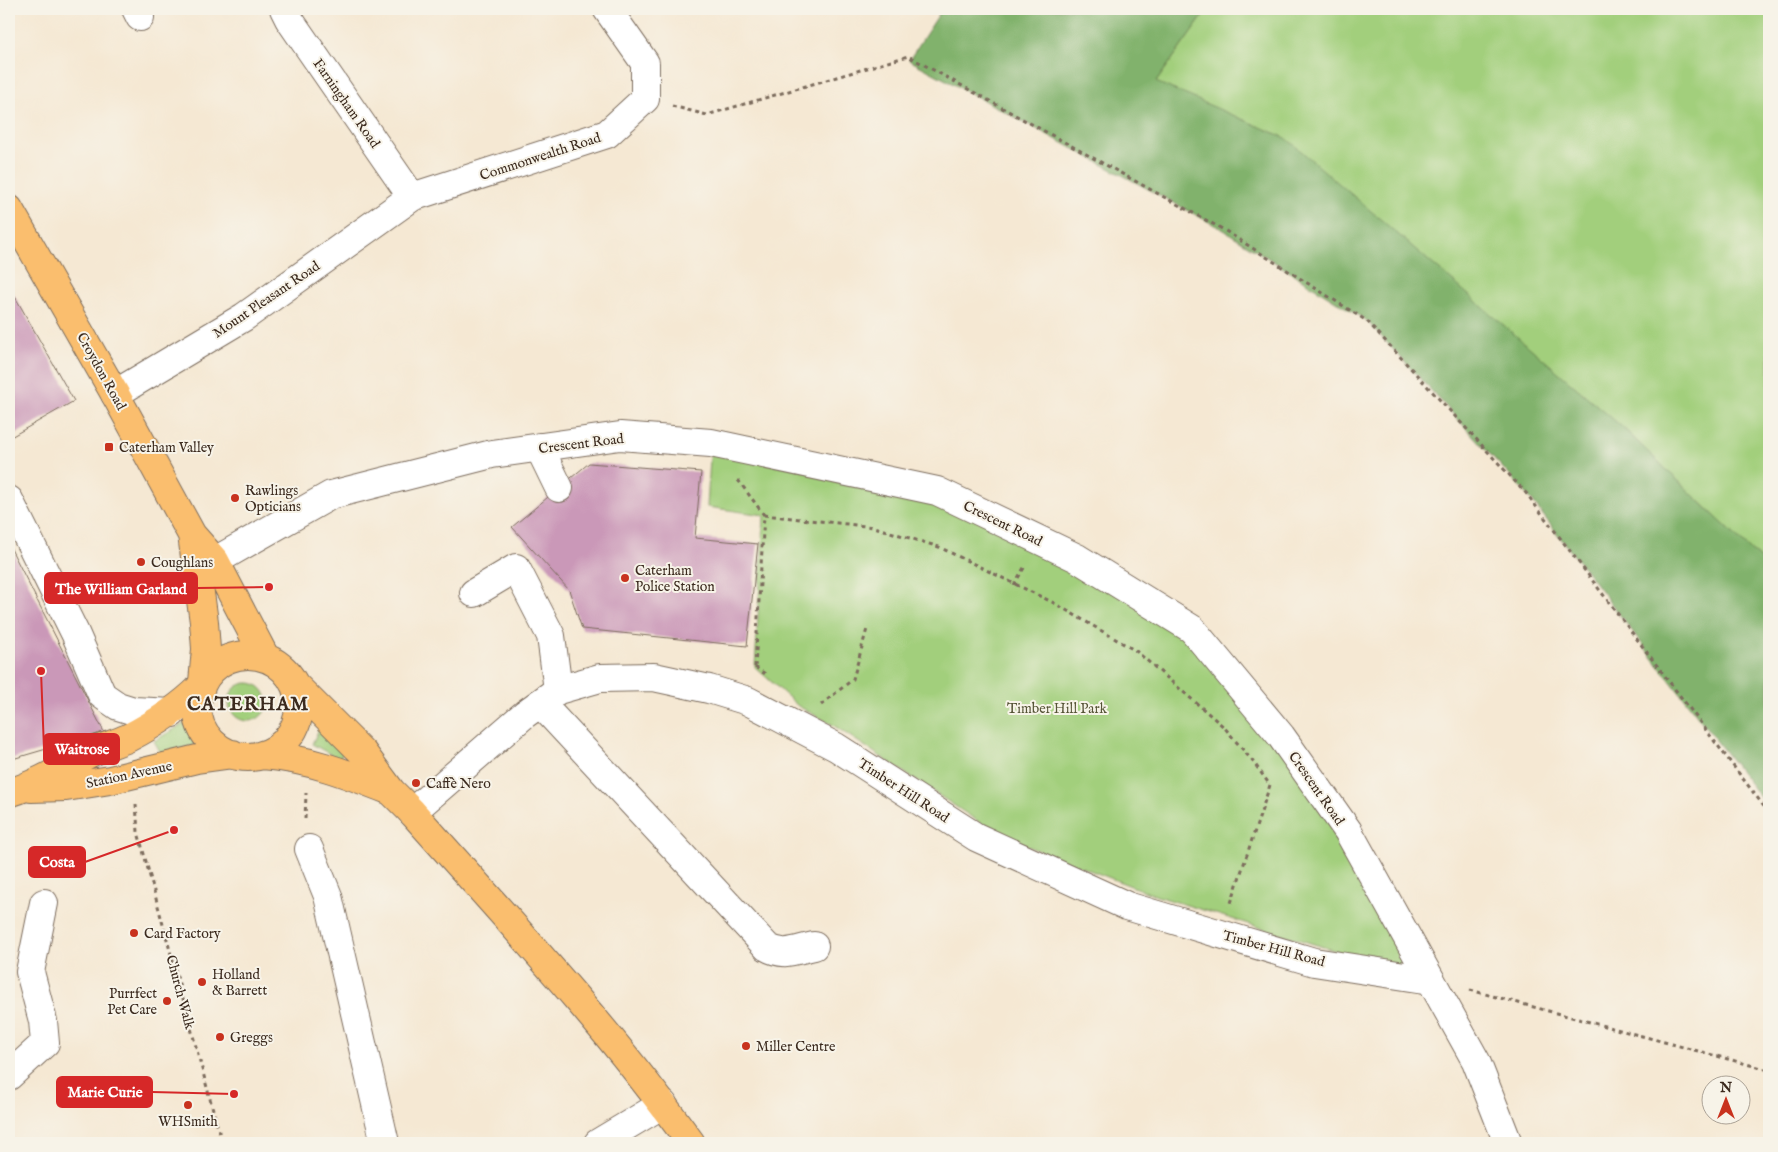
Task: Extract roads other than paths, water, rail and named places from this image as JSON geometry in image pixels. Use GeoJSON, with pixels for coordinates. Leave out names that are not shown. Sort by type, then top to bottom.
{"type":"FeatureCollection","features":[{"type":"Feature","properties":{"kind":"main road","name":"Croydon Road"},"geometry":{"type":"LineString","coordinates":[[9,209],[115,394],[192,535],[215,561],[265,658]]}},
{"type":"Feature","properties":{"kind":"main road","name":"Croydon Road"},"geometry":{"type":"LineString","coordinates":[[192,535],[206,649],[202,685]]}},
{"type":"Feature","properties":{"kind":"main road"},"geometry":{"type":"LineString","coordinates":[[295,685],[299,698],[299,712],[288,737],[277,748],[262,754],[246,757],[233,754],[218,746],[201,725],[198,714],[198,701],[202,685],[213,669],[222,662],[236,656],[252,655],[265,658],[278,665],[295,685],[363,753],[390,791],[412,812],[579,1000],[692,1143]]}},
{"type":"Feature","properties":{"kind":"main road","name":"Station Avenue"},"geometry":{"type":"LineString","coordinates":[[16,790],[95,751],[129,737],[172,713],[186,702],[202,685]]}},
{"type":"Feature","properties":{"kind":"main road","name":"Station Avenue"},"geometry":{"type":"LineString","coordinates":[[16,790],[75,786],[110,780],[197,759],[233,754]]}},
{"type":"Feature","properties":{"kind":"main road"},"geometry":{"type":"LineString","coordinates":[[262,754],[304,760],[349,774],[390,791]]}},
{"type":"Feature","properties":{"kind":"street","name":"Farningham Road"},"geometry":{"type":"LineString","coordinates":[[284,9],[412,197]]}},
{"type":"Feature","properties":{"kind":"street","name":"Commonwealth Road"},"geometry":{"type":"LineString","coordinates":[[412,197],[608,134],[645,99],[645,63],[607,9]]}},
{"type":"Feature","properties":{"kind":"street","name":"Mount Pleasant Road"},"geometry":{"type":"LineString","coordinates":[[115,394],[244,317],[412,197]]}},
{"type":"Feature","properties":{"kind":"street","name":"Crescent Road"},"geometry":{"type":"LineString","coordinates":[[215,561],[331,495],[492,454],[620,436],[711,443],[937,491],[1077,558],[1192,628],[1281,736],[1348,831],[1476,1061],[1508,1143]]}},
{"type":"Feature","properties":{"kind":"street"},"geometry":{"type":"LineString","coordinates":[[539,447],[559,488]]}},
{"type":"Feature","properties":{"kind":"street"},"geometry":{"type":"LineString","coordinates":[[9,500],[75,633],[102,695],[118,706],[134,711],[172,713]]}},
{"type":"Feature","properties":{"kind":"street"},"geometry":{"type":"LineString","coordinates":[[474,593],[516,568],[551,636],[549,697],[767,946],[776,952],[784,953],[814,946]]}},
{"type":"Feature","properties":{"kind":"street","name":"Timber Hill Road"},"geometry":{"type":"LineString","coordinates":[[412,812],[525,714],[549,697],[600,678],[654,676],[710,689],[748,701],[836,747],[976,837],[1127,906],[1314,962],[1431,980]]}},
{"type":"Feature","properties":{"kind":"street"},"geometry":{"type":"LineString","coordinates":[[309,849],[328,896],[385,1143]]}},
{"type":"Feature","properties":{"kind":"street"},"geometry":{"type":"LineString","coordinates":[[9,1076],[45,1043],[44,1021],[30,972],[44,903]]}},
{"type":"Feature","properties":{"kind":"street"},"geometry":{"type":"LineString","coordinates":[[598,1143],[663,1104]]}},
{"type":"Feature","properties":{"kind":"place","name":"Caterham Valley"},"geometry":{"type":"Point","coordinates":[109,447]}},
{"type":"Feature","properties":{"kind":"place","name":"Rawlings Opticians"},"geometry":{"type":"Point","coordinates":[235,498]}},
{"type":"Feature","properties":{"kind":"place","name":"Coughlans"},"geometry":{"type":"Point","coordinates":[141,562]}},
{"type":"Feature","properties":{"kind":"place","name":"Caterham Police Station"},"geometry":{"type":"Point","coordinates":[625,578]}},
{"type":"Feature","properties":{"kind":"place","name":"The William Garland"},"geometry":{"type":"Point","coordinates":[269,587]}},
{"type":"Feature","properties":{"kind":"place","name":"Waitrose"},"geometry":{"type":"Point","coordinates":[41,671]}},
{"type":"Feature","properties":{"kind":"place","name":"Caffè Nero"},"geometry":{"type":"Point","coordinates":[416,783]}},
{"type":"Feature","properties":{"kind":"place","name":"Costa"},"geometry":{"type":"Point","coordinates":[174,830]}},
{"type":"Feature","properties":{"kind":"place","name":"Card Factory"},"geometry":{"type":"Point","coordinates":[134,933]}},
{"type":"Feature","properties":{"kind":"place","name":"Holland & Barrett"},"geometry":{"type":"Point","coordinates":[202,982]}},
{"type":"Feature","properties":{"kind":"place","name":"Purrfect Pet Care"},"geometry":{"type":"Point","coordinates":[167,1001]}},
{"type":"Feature","properties":{"kind":"place","name":"Greggs"},"geometry":{"type":"Point","coordinates":[220,1037]}},
{"type":"Feature","properties":{"kind":"place","name":"Miller Centre"},"geometry":{"type":"Point","coordinates":[746,1046]}},
{"type":"Feature","properties":{"kind":"place","name":"Marie Curie"},"geometry":{"type":"Point","coordinates":[234,1094]}},
{"type":"Feature","properties":{"kind":"place","name":"WHSmith"},"geometry":{"type":"Point","coordinates":[188,1105]}},
{"type":"Feature","properties":{"kind":"district","name":"CATERHAM"},"geometry":{"type":"Point","coordinates":[248,703]}},
{"type":"Feature","properties":{"kind":"park label","name":"Timber Hill Park"},"geometry":{"type":"Point","coordinates":[1057,708]}}]}
